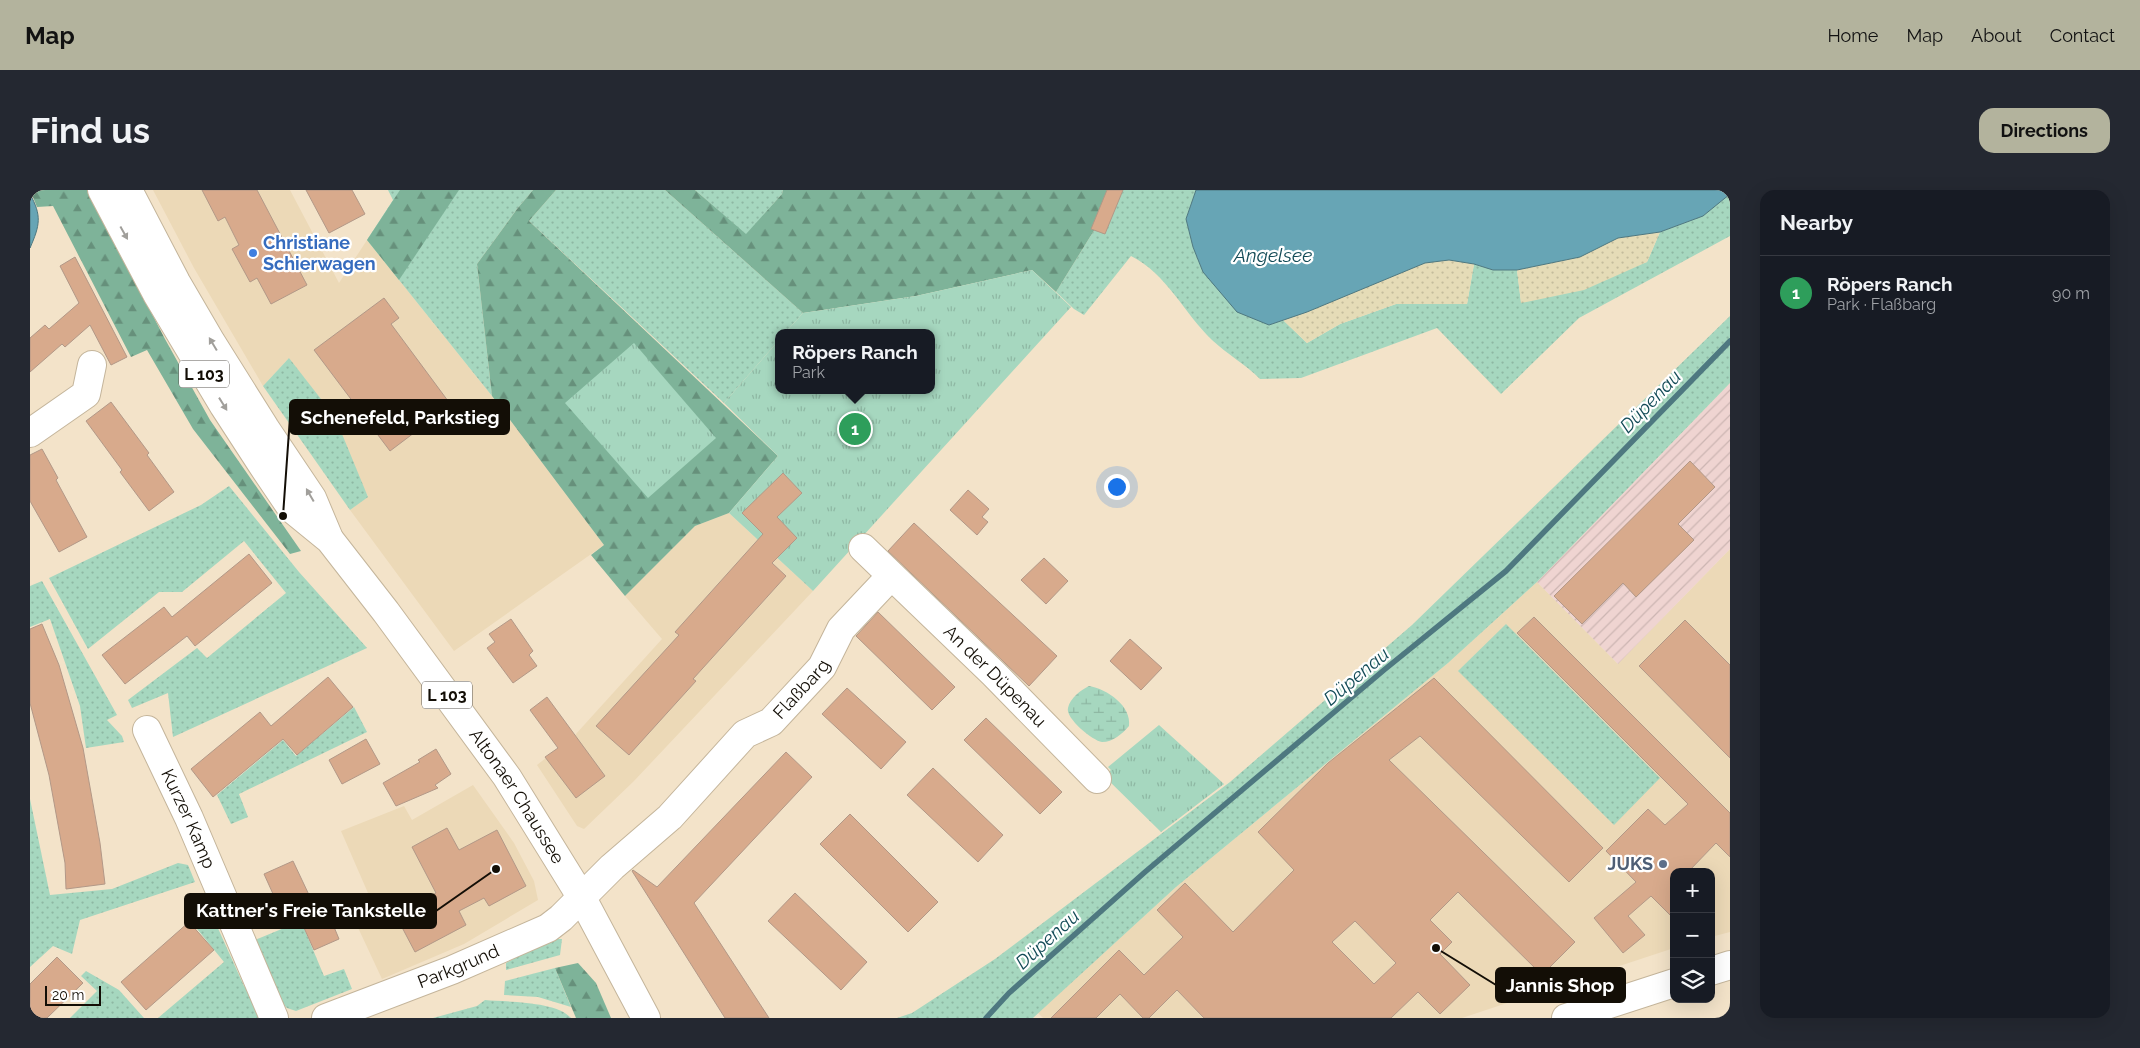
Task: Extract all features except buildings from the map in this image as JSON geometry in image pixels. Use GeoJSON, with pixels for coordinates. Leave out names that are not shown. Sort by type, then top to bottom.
{"type":"FeatureCollection","features":[{"type":"Feature","properties":{"kind":"street","name":"Altonaer Chaussee"},"geometry":{"type":"LineString","coordinates":[[102,190],[157,294],[219,399],[260,463],[292,509],[330,540],[386,612],[530,810],[582,898],[646,1018]]}},
{"type":"Feature","properties":{"kind":"street","name":"Altonaer Chaussee"},"geometry":{"type":"LineString","coordinates":[[128,190],[176,282],[211,342],[312,498],[330,540]]}},
{"type":"Feature","properties":{"kind":"street"},"geometry":{"type":"LineString","coordinates":[[30,433],[86,394],[92,365]]}},
{"type":"Feature","properties":{"kind":"street"},"geometry":{"type":"LineString","coordinates":[[863,548],[891,576]]}},
{"type":"Feature","properties":{"kind":"street","name":"Flaßbarg"},"geometry":{"type":"LineString","coordinates":[[582,898],[612,867],[670,817],[745,734],[771,722],[777,716],[822,667],[841,629],[891,576]]}},
{"type":"Feature","properties":{"kind":"street","name":"An der Düpenau"},"geometry":{"type":"LineString","coordinates":[[891,576],[994,674],[1097,778]]}},
{"type":"Feature","properties":{"kind":"street","name":"Kurzer Kamp"},"geometry":{"type":"LineString","coordinates":[[147,730],[189,818],[274,1018]]}},
{"type":"Feature","properties":{"kind":"street","name":"Parkgrund"},"geometry":{"type":"LineString","coordinates":[[326,1018],[452,970],[548,928],[582,898]]}},
{"type":"Feature","properties":{"kind":"street"},"geometry":{"type":"LineString","coordinates":[[1715,970],[1730,965]]}},
{"type":"Feature","properties":{"kind":"street"},"geometry":{"type":"LineString","coordinates":[[1566,1018],[1670,984]]}},
{"type":"Feature","properties":{"kind":"shaded area"},"geometry":{"type":"Polygon","coordinates":[[[153,190],[290,190],[339,283],[367,240],[492,396],[604,545],[454,651],[350,510],[368,496],[289,358],[263,386],[194,268],[153,190]]]}},
{"type":"Feature","properties":{"kind":"shaded area"},"geometry":{"type":"Polygon","coordinates":[[[1730,383],[1730,549],[1618,664],[1537,582],[1730,383]]]}},
{"type":"Feature","properties":{"kind":"shaded area"},"geometry":{"type":"Polygon","coordinates":[[[729,513],[813,591],[634,781],[584,829],[577,826],[537,765],[575,735],[662,639],[625,596],[695,526],[729,513]]]}},
{"type":"Feature","properties":{"kind":"shaded area"},"geometry":{"type":"Polygon","coordinates":[[[1730,549],[1730,932],[1715,936],[1715,868],[1670,868],[1670,949],[1462,1018],[1043,1018],[1038,1013],[1176,887],[1448,663],[1537,582],[1618,664],[1730,549]]]}},
{"type":"Feature","properties":{"kind":"shaded area"},"geometry":{"type":"Polygon","coordinates":[[[473,785],[514,843],[534,881],[538,900],[464,944],[382,979],[346,902],[368,893],[341,831],[404,806],[412,820],[473,785]]]}},
{"type":"Feature","properties":{"kind":"green space"},"geometry":{"type":"Polygon","coordinates":[[[30,190],[88,190],[165,339],[210,420],[301,551],[290,554],[193,429],[147,350],[131,357],[53,206],[37,207],[30,190]]]}},
{"type":"Feature","properties":{"kind":"green space"},"geometry":{"type":"Polygon","coordinates":[[[388,190],[533,190],[477,264],[492,396],[367,240],[393,200],[388,190]]]}},
{"type":"Feature","properties":{"kind":"green space"},"geometry":{"type":"Polygon","coordinates":[[[400,190],[459,190],[399,280],[367,240],[400,190]]]}},
{"type":"Feature","properties":{"kind":"green space"},"geometry":{"type":"Polygon","coordinates":[[[533,190],[556,190],[529,221],[778,456],[729,513],[695,526],[625,596],[591,555],[604,545],[492,396],[477,264],[533,190]]]}},
{"type":"Feature","properties":{"kind":"green space"},"geometry":{"type":"Polygon","coordinates":[[[556,190],[665,190],[803,313],[789,329],[775,329],[775,345],[724,403],[529,221],[556,190]]]}},
{"type":"Feature","properties":{"kind":"green space"},"geometry":{"type":"Polygon","coordinates":[[[665,190],[695,190],[746,234],[782,194],[783,190],[1119,190],[1056,292],[1032,270],[916,296],[803,313],[665,190]]]}},
{"type":"Feature","properties":{"kind":"green space"},"geometry":{"type":"Polygon","coordinates":[[[695,190],[783,190],[782,194],[746,235],[695,190]]]}},
{"type":"Feature","properties":{"kind":"green space"},"geometry":{"type":"Polygon","coordinates":[[[1119,190],[1196,190],[1186,219],[1193,247],[1203,272],[1269,325],[1283,320],[1307,343],[1340,324],[1396,304],[1467,304],[1474,264],[1493,270],[1517,270],[1521,302],[1647,262],[1660,232],[1703,216],[1730,194],[1730,236],[1579,318],[1501,394],[1437,328],[1301,378],[1260,379],[1212,340],[1165,283],[1143,263],[1131,256],[1084,315],[1074,309],[1056,292],[1119,190]]]}},
{"type":"Feature","properties":{"kind":"green space"},"geometry":{"type":"Polygon","coordinates":[[[1032,270],[1071,307],[813,591],[729,513],[778,456],[724,403],[775,345],[775,394],[935,394],[935,329],[789,329],[803,313],[916,296],[1032,270]]]}},
{"type":"Feature","properties":{"kind":"green space"},"geometry":{"type":"Polygon","coordinates":[[[1730,316],[1730,383],[1537,582],[1448,663],[1176,887],[1033,1018],[897,1018],[912,1013],[995,959],[1230,782],[1412,625],[1730,316]]]}},
{"type":"Feature","properties":{"kind":"green space"},"geometry":{"type":"Polygon","coordinates":[[[634,343],[716,438],[648,498],[565,403],[634,343]]]}},
{"type":"Feature","properties":{"kind":"green space"},"geometry":{"type":"Polygon","coordinates":[[[289,358],[335,417],[368,497],[350,510],[263,386],[289,358]]]}},
{"type":"Feature","properties":{"kind":"green space"},"geometry":{"type":"Polygon","coordinates":[[[229,486],[299,572],[367,648],[173,737],[168,693],[132,708],[128,700],[197,648],[207,658],[286,593],[244,541],[182,592],[159,592],[88,649],[49,578],[201,505],[229,486]]]}},
{"type":"Feature","properties":{"kind":"green space"},"geometry":{"type":"Polygon","coordinates":[[[42,581],[117,715],[107,720],[122,736],[124,742],[86,748],[80,706],[50,619],[30,627],[30,586],[42,581]]]}},
{"type":"Feature","properties":{"kind":"green space"},"geometry":{"type":"Polygon","coordinates":[[[1506,624],[1660,778],[1614,825],[1458,671],[1506,624]]]}},
{"type":"Feature","properties":{"kind":"green space"},"geometry":{"type":"Polygon","coordinates":[[[1089,686],[1110,695],[1127,712],[1129,726],[1110,741],[1102,742],[1092,738],[1075,723],[1068,712],[1069,704],[1073,698],[1089,686]]]}},
{"type":"Feature","properties":{"kind":"green space"},"geometry":{"type":"Polygon","coordinates":[[[354,707],[367,732],[239,794],[248,817],[231,824],[217,795],[283,740],[296,756],[354,707]]]}},
{"type":"Feature","properties":{"kind":"green space"},"geometry":{"type":"Polygon","coordinates":[[[1159,725],[1224,784],[1161,832],[1104,776],[1111,770],[1108,767],[1159,725]]]}},
{"type":"Feature","properties":{"kind":"green space"},"geometry":{"type":"Polygon","coordinates":[[[30,799],[50,895],[112,889],[178,863],[188,865],[195,882],[80,920],[72,954],[53,946],[30,967],[30,799]]]}},
{"type":"Feature","properties":{"kind":"green space"},"geometry":{"type":"Polygon","coordinates":[[[212,915],[244,986],[251,992],[258,1004],[258,1018],[158,1018],[224,962],[193,924],[212,915]]]}},
{"type":"Feature","properties":{"kind":"green space"},"geometry":{"type":"Polygon","coordinates":[[[301,921],[324,976],[344,969],[352,989],[296,1011],[287,1008],[281,1002],[255,940],[301,921]]]}},
{"type":"Feature","properties":{"kind":"green space"},"geometry":{"type":"Polygon","coordinates":[[[562,939],[560,955],[506,970],[506,963],[546,941],[562,939]]]}},
{"type":"Feature","properties":{"kind":"green space"},"geometry":{"type":"Polygon","coordinates":[[[578,963],[596,983],[611,1018],[576,1018],[555,968],[578,963]]]}},
{"type":"Feature","properties":{"kind":"green space"},"geometry":{"type":"Polygon","coordinates":[[[555,968],[571,1007],[538,997],[504,995],[505,981],[555,968]]]}},
{"type":"Feature","properties":{"kind":"green space"},"geometry":{"type":"Polygon","coordinates":[[[86,971],[119,990],[144,1018],[70,1018],[97,991],[81,976],[86,971]]]}},
{"type":"Feature","properties":{"kind":"green space"},"geometry":{"type":"Polygon","coordinates":[[[485,1000],[543,1005],[564,1012],[571,1018],[433,1018],[477,1006],[485,1000]]]}},
{"type":"Feature","properties":{"kind":"sand"},"geometry":{"type":"Polygon","coordinates":[[[1660,232],[1647,262],[1584,290],[1521,303],[1517,270],[1580,257],[1618,238],[1660,232]]]}},
{"type":"Feature","properties":{"kind":"sand"},"geometry":{"type":"Polygon","coordinates":[[[1449,260],[1474,264],[1467,304],[1396,304],[1340,324],[1307,343],[1283,320],[1307,312],[1425,263],[1449,260]]]}},
{"type":"Feature","properties":{"kind":"water","name":"Angelsee"},"geometry":{"type":"Polygon","coordinates":[[[1196,190],[1730,190],[1730,194],[1703,216],[1660,232],[1618,238],[1580,257],[1517,270],[1493,270],[1474,264],[1449,260],[1425,263],[1307,312],[1269,325],[1237,312],[1203,272],[1193,247],[1186,219],[1196,190]]]}},
{"type":"Feature","properties":{"kind":"water"},"geometry":{"type":"Polygon","coordinates":[[[30,194],[38,215],[38,227],[30,248],[30,194]]]}},
{"type":"Feature","properties":{"kind":"waterway","name":"Düpenau"},"geometry":{"type":"LineString","coordinates":[[986,1018],[1009,993],[1145,872],[1384,670],[1506,571],[1730,341]]}},
{"type":"Feature","properties":{"kind":"place","name":"Christiane Schierwagen"},"geometry":{"type":"Point","coordinates":[253,253]}},
{"type":"Feature","properties":{"kind":"place","name":"Röpers Ranch"},"geometry":{"type":"Point","coordinates":[855,429]}},
{"type":"Feature","properties":{"kind":"place","name":"Schenefeld, Parkstieg"},"geometry":{"type":"Point","coordinates":[283,516]}},
{"type":"Feature","properties":{"kind":"place","name":"JUKS"},"geometry":{"type":"Point","coordinates":[1663,864]}},
{"type":"Feature","properties":{"kind":"place","name":"Kattner's Freie Tankstelle"},"geometry":{"type":"Point","coordinates":[496,869]}},
{"type":"Feature","properties":{"kind":"place","name":"Jannis Shop"},"geometry":{"type":"Point","coordinates":[1436,948]}}]}
